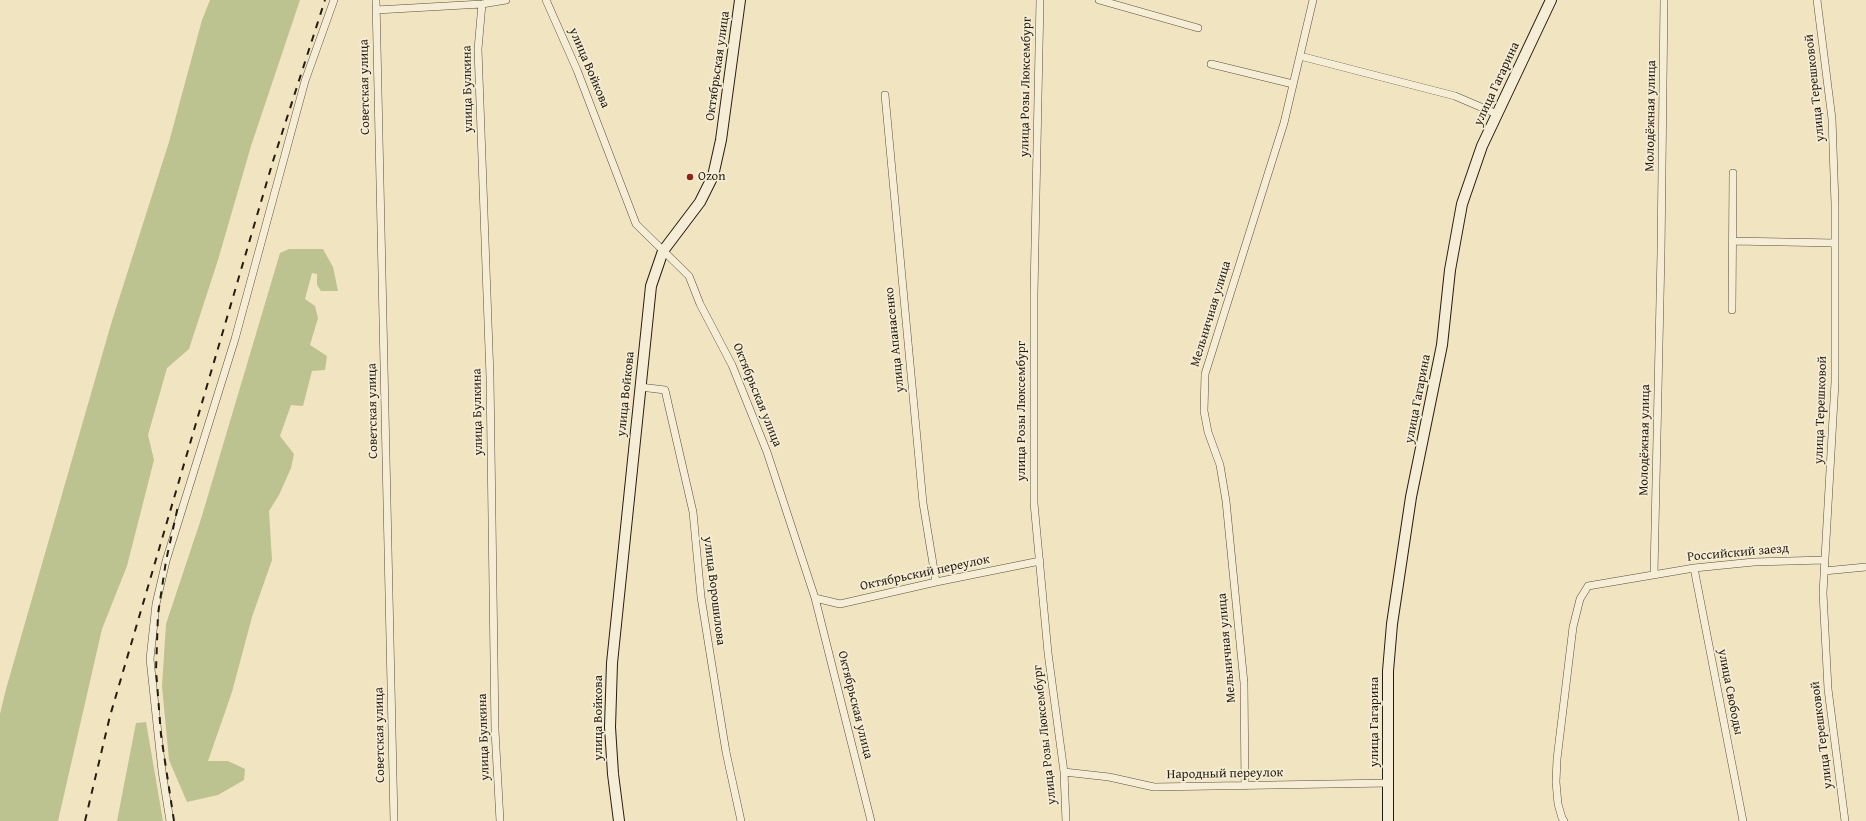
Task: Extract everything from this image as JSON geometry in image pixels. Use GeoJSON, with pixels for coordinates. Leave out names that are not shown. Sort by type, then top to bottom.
{"type":"FeatureCollection","features":[{"type":"Feature","properties":{"kind":"main road","name":"Октябрьская улица"},"geometry":{"type":"LineString","coordinates":[[663,251],[700,202],[713,176],[721,140],[740,0]]}},
{"type":"Feature","properties":{"kind":"main road","name":"улица Гагарина"},"geometry":{"type":"LineString","coordinates":[[1388,821],[1388,671],[1392,624],[1411,497],[1442,345],[1450,270],[1462,204],[1482,146],[1551,0]]}},
{"type":"Feature","properties":{"kind":"main road","name":"улица Войкова"},"geometry":{"type":"LineString","coordinates":[[620,821],[613,774],[610,727],[612,663],[650,286],[663,251]]}},
{"type":"Feature","properties":{"kind":"street"},"geometry":{"type":"LineString","coordinates":[[170,821],[161,764],[150,659],[156,604],[166,561],[239,324],[305,81],[334,0]]}},
{"type":"Feature","properties":{"kind":"street","name":"Советская улица"},"geometry":{"type":"LineString","coordinates":[[376,0],[394,821]]}},
{"type":"Feature","properties":{"kind":"street"},"geometry":{"type":"LineString","coordinates":[[376,10],[482,4],[506,0]]}},
{"type":"Feature","properties":{"kind":"street","name":"улица Войкова"},"geometry":{"type":"LineString","coordinates":[[546,0],[577,70],[636,224],[663,251]]}},
{"type":"Feature","properties":{"kind":"street","name":"улица Розы Люксембург"},"geometry":{"type":"LineString","coordinates":[[1040,0],[1034,293],[1034,503],[1048,653],[1064,772],[1066,821]]}},
{"type":"Feature","properties":{"kind":"street"},"geometry":{"type":"LineString","coordinates":[[1098,0],[1198,28]]}},
{"type":"Feature","properties":{"kind":"street","name":"Мельничная улица"},"geometry":{"type":"LineString","coordinates":[[1245,786],[1244,683],[1226,501],[1220,465],[1208,432],[1204,411],[1205,374],[1284,123],[1313,0]]}},
{"type":"Feature","properties":{"kind":"street","name":"Молодёжная улица"},"geometry":{"type":"LineString","coordinates":[[1654,574],[1664,0]]}},
{"type":"Feature","properties":{"kind":"street","name":"улица Терешковой"},"geometry":{"type":"LineString","coordinates":[[1818,0],[1832,119],[1835,243],[1835,382],[1824,571],[1828,689],[1845,821]]}},
{"type":"Feature","properties":{"kind":"street","name":"улица Булкина"},"geometry":{"type":"LineString","coordinates":[[482,4],[478,49],[490,377],[495,730],[500,821]]}},
{"type":"Feature","properties":{"kind":"street"},"geometry":{"type":"LineString","coordinates":[[1300,56],[1455,96],[1497,114]]}},
{"type":"Feature","properties":{"kind":"street"},"geometry":{"type":"LineString","coordinates":[[1211,64],[1293,84]]}},
{"type":"Feature","properties":{"kind":"street","name":"улица Апанасенко"},"geometry":{"type":"LineString","coordinates":[[885,95],[923,503],[936,582]]}},
{"type":"Feature","properties":{"kind":"street"},"geometry":{"type":"LineString","coordinates":[[1732,310],[1733,173]]}},
{"type":"Feature","properties":{"kind":"street"},"geometry":{"type":"LineString","coordinates":[[1733,241],[1835,243]]}},
{"type":"Feature","properties":{"kind":"street","name":"Октябрьская улица"},"geometry":{"type":"LineString","coordinates":[[663,251],[689,276],[700,304],[732,365],[767,452],[815,598],[871,821]]}},
{"type":"Feature","properties":{"kind":"street","name":"улица Ворошилова"},"geometry":{"type":"LineString","coordinates":[[640,387],[665,390],[693,512],[701,597],[726,752],[741,821]]}},
{"type":"Feature","properties":{"kind":"street","name":"Российский заезд"},"geometry":{"type":"LineString","coordinates":[[1654,574],[1754,562],[1824,560]]}},
{"type":"Feature","properties":{"kind":"street","name":"Октябрьский переулок"},"geometry":{"type":"LineString","coordinates":[[815,598],[840,604],[936,582],[1040,561]]}},
{"type":"Feature","properties":{"kind":"street"},"geometry":{"type":"LineString","coordinates":[[1824,571],[1866,567]]}},
{"type":"Feature","properties":{"kind":"street","name":"улица Свободы"},"geometry":{"type":"LineString","coordinates":[[1694,568],[1743,821]]}},
{"type":"Feature","properties":{"kind":"street"},"geometry":{"type":"LineString","coordinates":[[1561,820],[1556,782],[1557,759],[1574,627],[1580,599],[1588,586],[1654,574]]}},
{"type":"Feature","properties":{"kind":"street","name":"Народный переулок"},"geometry":{"type":"LineString","coordinates":[[1064,772],[1109,777],[1154,787],[1389,783]]}},
{"type":"Feature","properties":{"kind":"green space"},"geometry":{"type":"Polygon","coordinates":[[[210,0],[300,0],[251,146],[218,260],[189,349],[167,368],[148,435],[154,460],[127,566],[102,629],[58,821],[0,821],[0,714],[6,689],[111,324],[169,142],[202,20],[210,0]]]}},
{"type":"Feature","properties":{"kind":"green space"},"geometry":{"type":"Polygon","coordinates":[[[289,249],[323,249],[333,267],[338,291],[321,291],[317,285],[317,274],[312,273],[305,299],[315,306],[318,318],[310,345],[327,356],[325,370],[312,371],[303,406],[291,405],[280,436],[294,454],[291,468],[279,495],[269,511],[272,560],[252,617],[232,692],[208,761],[228,761],[245,769],[244,780],[218,795],[187,802],[169,760],[162,686],[166,624],[201,519],[280,253],[289,249]]]}},
{"type":"Feature","properties":{"kind":"green space"},"geometry":{"type":"Polygon","coordinates":[[[146,722],[163,821],[117,821],[136,723],[146,722]]]}},
{"type":"Feature","properties":{"kind":"railway"},"geometry":{"type":"LineString","coordinates":[[85,821],[110,716],[273,161],[325,0]]}},
{"type":"Feature","properties":{"kind":"railway"},"geometry":{"type":"LineString","coordinates":[[174,821],[161,735],[156,670],[158,614],[166,561],[178,506]]}},
{"type":"Feature","properties":{"kind":"place","name":"Ozon"},"geometry":{"type":"Point","coordinates":[690,177]}}]}
